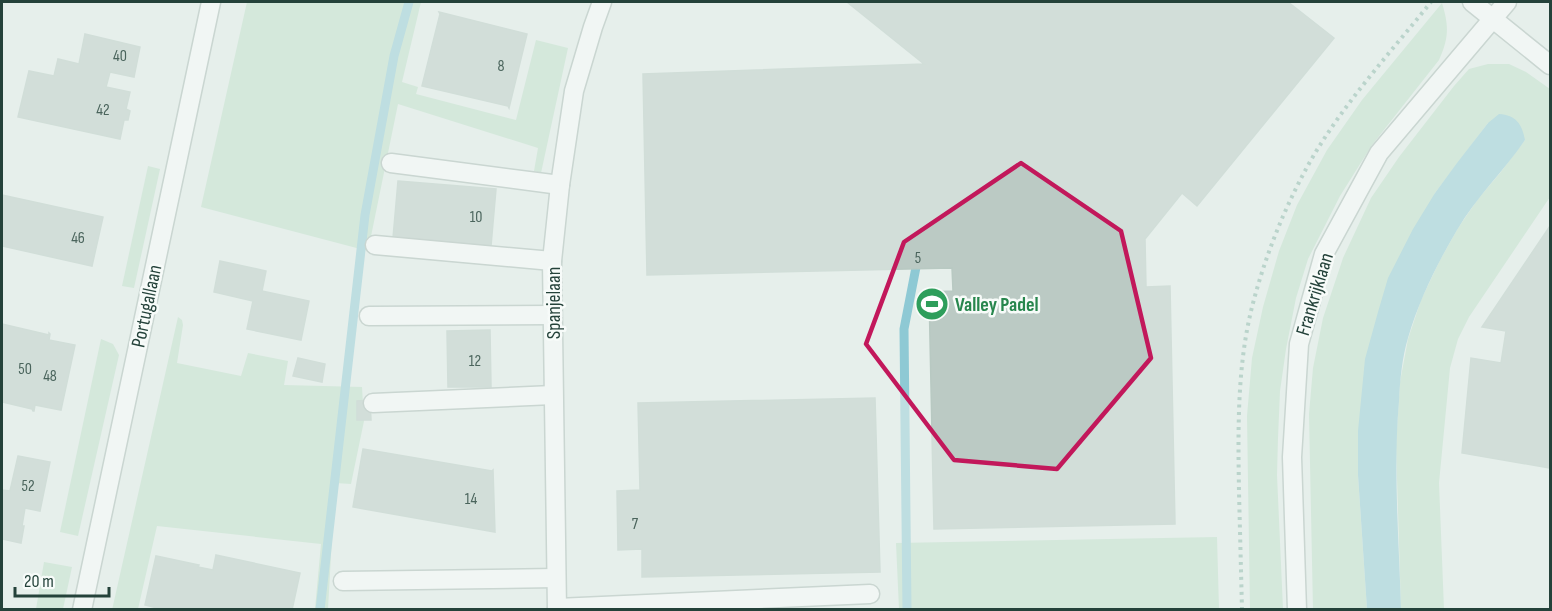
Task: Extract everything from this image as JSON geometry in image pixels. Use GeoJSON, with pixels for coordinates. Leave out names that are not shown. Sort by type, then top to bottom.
{"type":"FeatureCollection","features":[{"type":"Feature","properties":{"kind":"street","name":"Portugallaan"},"geometry":{"type":"LineString","coordinates":[[82,609],[211,2]]}},
{"type":"Feature","properties":{"kind":"street","name":"Spanjelaan"},"geometry":{"type":"LineString","coordinates":[[557,608],[552,261],[560,185],[574,91],[602,2]]}},
{"type":"Feature","properties":{"kind":"street"},"geometry":{"type":"LineString","coordinates":[[1472,2],[1551,65]]}},
{"type":"Feature","properties":{"kind":"street","name":"Frankrijklaan"},"geometry":{"type":"LineString","coordinates":[[1297,609],[1292,457],[1299,344],[1324,254],[1379,153],[1507,2]]}},
{"type":"Feature","properties":{"kind":"street"},"geometry":{"type":"LineString","coordinates":[[391,163],[560,185]]}},
{"type":"Feature","properties":{"kind":"street"},"geometry":{"type":"LineString","coordinates":[[375,245],[552,261]]}},
{"type":"Feature","properties":{"kind":"street"},"geometry":{"type":"LineString","coordinates":[[369,316],[552,315]]}},
{"type":"Feature","properties":{"kind":"street"},"geometry":{"type":"LineString","coordinates":[[373,403],[553,395]]}},
{"type":"Feature","properties":{"kind":"street"},"geometry":{"type":"LineString","coordinates":[[344,581],[556,578]]}},
{"type":"Feature","properties":{"kind":"street"},"geometry":{"type":"LineString","coordinates":[[557,608],[870,594]]}},
{"type":"Feature","properties":{"kind":"highlighted area"},"geometry":{"type":"Polygon","coordinates":[[[1021,163],[1121,231],[1151,358],[1057,469],[954,460],[866,344],[904,242],[1021,163]]]}},
{"type":"Feature","properties":{"kind":"green space"},"geometry":{"type":"Polygon","coordinates":[[[247,2],[421,2],[402,82],[418,87],[416,94],[516,120],[536,40],[568,48],[541,173],[534,171],[538,148],[398,104],[368,251],[201,207],[247,2]]]}},
{"type":"Feature","properties":{"kind":"green space"},"geometry":{"type":"Polygon","coordinates":[[[1442,3],[1447,32],[1439,60],[1372,145],[1340,196],[1308,259],[1296,298],[1280,391],[1277,475],[1283,609],[1250,609],[1247,416],[1252,358],[1263,307],[1279,251],[1297,205],[1327,150],[1362,100],[1442,3]]]}},
{"type":"Feature","properties":{"kind":"green space"},"geometry":{"type":"Polygon","coordinates":[[[1488,64],[1509,64],[1526,72],[1550,89],[1550,197],[1469,317],[1458,339],[1450,368],[1439,483],[1444,609],[1401,609],[1396,445],[1400,382],[1408,339],[1421,300],[1439,262],[1478,199],[1525,140],[1488,123],[1435,193],[1358,475],[1367,609],[1313,610],[1309,414],[1313,368],[1323,318],[1343,258],[1371,198],[1399,157],[1454,86],[1469,69],[1488,64]]]}},
{"type":"Feature","properties":{"kind":"green space"},"geometry":{"type":"Polygon","coordinates":[[[148,166],[160,169],[134,288],[122,286],[148,166]]]}},
{"type":"Feature","properties":{"kind":"green space"},"geometry":{"type":"Polygon","coordinates":[[[178,317],[182,320],[183,325],[177,363],[241,376],[248,353],[288,361],[284,385],[362,387],[364,421],[351,484],[335,483],[328,609],[315,609],[321,544],[157,526],[138,609],[112,610],[178,317]]]}},
{"type":"Feature","properties":{"kind":"green space"},"geometry":{"type":"Polygon","coordinates":[[[101,339],[113,344],[119,355],[78,536],[60,532],[101,339]]]}},
{"type":"Feature","properties":{"kind":"green space"},"geometry":{"type":"Polygon","coordinates":[[[1217,537],[1219,609],[899,609],[896,543],[1217,537]]]}},
{"type":"Feature","properties":{"kind":"green space"},"geometry":{"type":"Polygon","coordinates":[[[44,562],[72,567],[63,609],[36,609],[44,562]]]}},
{"type":"Feature","properties":{"kind":"water"},"geometry":{"type":"Polygon","coordinates":[[[1499,114],[1510,116],[1517,121],[1525,140],[1473,206],[1450,243],[1423,296],[1404,353],[1396,453],[1401,609],[1367,609],[1358,475],[1358,431],[1365,359],[1388,278],[1413,229],[1457,163],[1488,123],[1499,114]]]}},
{"type":"Feature","properties":{"kind":"building"},"geometry":{"type":"Polygon","coordinates":[[[847,2],[1288,2],[1334,38],[1197,206],[1182,193],[1145,239],[1146,287],[1170,286],[1175,524],[934,529],[929,292],[953,291],[952,268],[647,275],[643,74],[924,64],[847,2]]]}},
{"type":"Feature","properties":{"kind":"building"},"geometry":{"type":"Polygon","coordinates":[[[439,12],[527,34],[509,108],[422,86],[439,12]]]}},
{"type":"Feature","properties":{"kind":"building"},"geometry":{"type":"Polygon","coordinates":[[[85,34],[140,47],[134,77],[110,72],[106,87],[130,92],[126,109],[130,111],[128,120],[124,120],[120,139],[18,117],[29,71],[54,76],[58,59],[79,64],[85,34]]]}},
{"type":"Feature","properties":{"kind":"building"},"geometry":{"type":"Polygon","coordinates":[[[398,181],[496,189],[491,246],[393,238],[398,181]]]}},
{"type":"Feature","properties":{"kind":"building"},"geometry":{"type":"Polygon","coordinates":[[[2,195],[103,217],[92,266],[2,246],[2,195]]]}},
{"type":"Feature","properties":{"kind":"building"},"geometry":{"type":"Polygon","coordinates":[[[1550,226],[1550,468],[1462,453],[1471,358],[1501,363],[1506,331],[1482,327],[1550,226]]]}},
{"type":"Feature","properties":{"kind":"building"},"geometry":{"type":"Polygon","coordinates":[[[220,261],[266,271],[262,291],[309,301],[301,340],[247,329],[253,301],[214,292],[220,261]]]}},
{"type":"Feature","properties":{"kind":"building"},"geometry":{"type":"Polygon","coordinates":[[[2,324],[49,335],[49,333],[50,334],[49,340],[75,345],[61,410],[35,405],[33,411],[2,402],[2,324]]]}},
{"type":"Feature","properties":{"kind":"building"},"geometry":{"type":"Polygon","coordinates":[[[490,330],[491,387],[448,387],[447,331],[490,330]]]}},
{"type":"Feature","properties":{"kind":"building"},"geometry":{"type":"Polygon","coordinates":[[[298,358],[325,364],[322,382],[293,376],[298,358]]]}},
{"type":"Feature","properties":{"kind":"building"},"geometry":{"type":"Polygon","coordinates":[[[875,398],[880,572],[642,577],[642,549],[618,550],[617,491],[640,490],[638,403],[875,398]]]}},
{"type":"Feature","properties":{"kind":"building"},"geometry":{"type":"Polygon","coordinates":[[[370,400],[371,420],[357,420],[357,401],[370,400]]]}},
{"type":"Feature","properties":{"kind":"building"},"geometry":{"type":"Polygon","coordinates":[[[363,449],[493,470],[495,532],[353,507],[363,449]]]}},
{"type":"Feature","properties":{"kind":"building"},"geometry":{"type":"Polygon","coordinates":[[[18,456],[50,462],[40,511],[25,508],[21,543],[2,539],[2,490],[10,491],[18,456]]]}},
{"type":"Feature","properties":{"kind":"building"},"geometry":{"type":"Polygon","coordinates":[[[216,555],[300,573],[292,610],[165,610],[145,605],[156,556],[213,570],[216,555]]]}},
{"type":"Feature","properties":{"kind":"waterway"},"geometry":{"type":"LineString","coordinates":[[320,610],[365,215],[394,56],[409,2]]}},
{"type":"Feature","properties":{"kind":"waterway"},"geometry":{"type":"LineString","coordinates":[[907,610],[904,329],[918,257]]}},
{"type":"Feature","properties":{"kind":"place","name":"Valley Padel"},"geometry":{"type":"Point","coordinates":[932,304]}}]}
